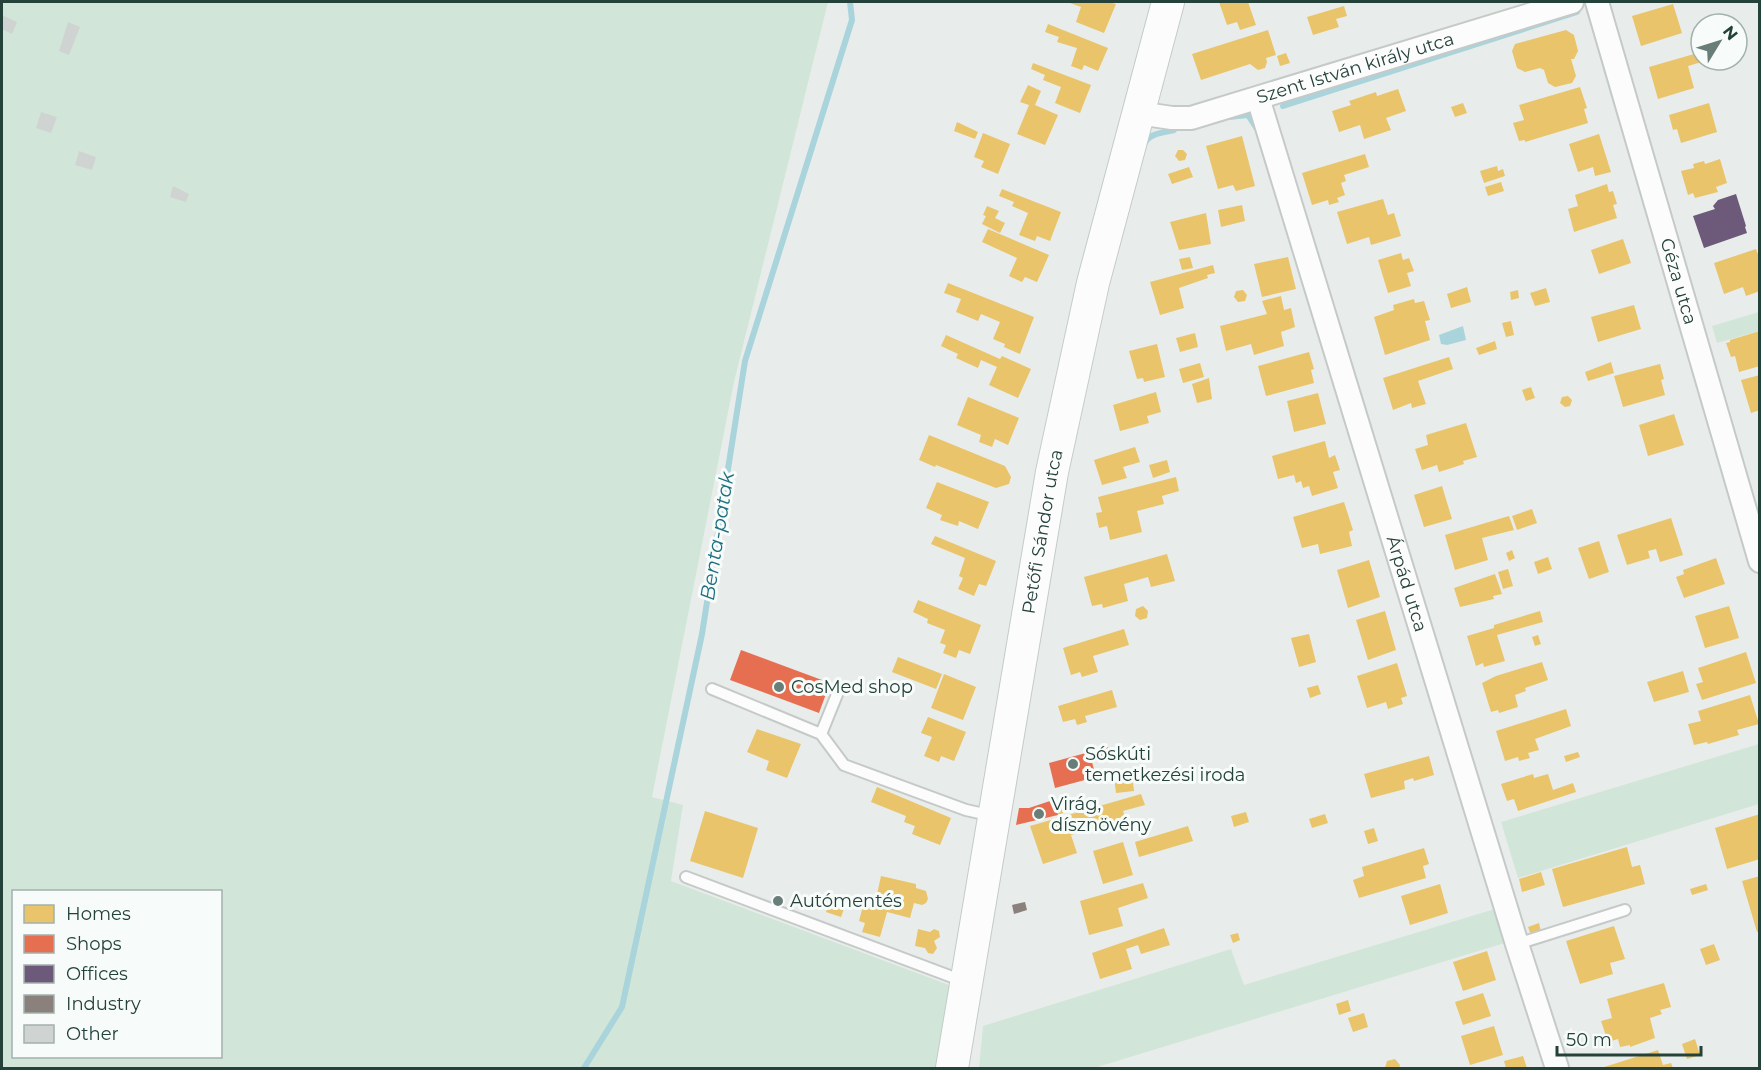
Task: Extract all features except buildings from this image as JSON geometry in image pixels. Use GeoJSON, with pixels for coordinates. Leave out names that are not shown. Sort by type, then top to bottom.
{"type":"FeatureCollection","features":[{"type":"Feature","properties":{"kind":"main road","name":"Petőfi Sándor utca"},"geometry":{"type":"LineString","coordinates":[[952,1068],[1052,472],[1071,377],[1093,282],[1168,2]]}},
{"type":"Feature","properties":{"kind":"street","name":"Szent István király utca"},"geometry":{"type":"LineString","coordinates":[[1138,113],[1183,119],[1572,2]]}},
{"type":"Feature","properties":{"kind":"street","name":"Géza utca"},"geometry":{"type":"LineString","coordinates":[[1597,2],[1760,561]]}},
{"type":"Feature","properties":{"kind":"street","name":"Árpád utca"},"geometry":{"type":"LineString","coordinates":[[1258,98],[1557,1068]]}},
{"type":"Feature","properties":{"kind":"lane"},"geometry":{"type":"LineString","coordinates":[[712,689],[821,734],[844,765],[966,810],[994,816]]}},
{"type":"Feature","properties":{"kind":"lane"},"geometry":{"type":"LineString","coordinates":[[821,734],[838,692]]}},
{"type":"Feature","properties":{"kind":"lane"},"geometry":{"type":"LineString","coordinates":[[686,877],[966,982]]}},
{"type":"Feature","properties":{"kind":"lane"},"geometry":{"type":"LineString","coordinates":[[1517,944],[1625,910]]}},
{"type":"Feature","properties":{"kind":"green space"},"geometry":{"type":"Polygon","coordinates":[[[2,2],[828,2],[734,382],[652,797],[683,805],[671,881],[965,991],[952,1068],[2,1068],[2,2]]]}},
{"type":"Feature","properties":{"kind":"green space"},"geometry":{"type":"Polygon","coordinates":[[[1759,312],[1759,331],[1717,343],[1712,326],[1759,312]]]}},
{"type":"Feature","properties":{"kind":"green space"},"geometry":{"type":"Polygon","coordinates":[[[1759,744],[1759,804],[1518,878],[1501,822],[1759,744]]]}},
{"type":"Feature","properties":{"kind":"green space"},"geometry":{"type":"Polygon","coordinates":[[[1498,908],[1508,942],[1094,1068],[979,1068],[983,1026],[1231,949],[1244,985],[1498,908]]]}},
{"type":"Feature","properties":{"kind":"water"},"geometry":{"type":"Polygon","coordinates":[[[1463,326],[1466,340],[1447,345],[1441,344],[1439,335],[1463,326]]]}},
{"type":"Feature","properties":{"kind":"waterway","name":"Benta-patak"},"geometry":{"type":"LineString","coordinates":[[584,1068],[622,1007],[702,634],[745,361],[852,20],[850,2]]}},
{"type":"Feature","properties":{"kind":"waterway"},"geometry":{"type":"LineString","coordinates":[[1283,106],[1577,12]]}},
{"type":"Feature","properties":{"kind":"waterway"},"geometry":{"type":"LineString","coordinates":[[1229,117],[1248,115],[1257,129]]}},
{"type":"Feature","properties":{"kind":"waterway"},"geometry":{"type":"LineString","coordinates":[[1144,145],[1152,136],[1174,130]]}},
{"type":"Feature","properties":{"kind":"place","name":"CosMed shop"},"geometry":{"type":"Point","coordinates":[779,687]}},
{"type":"Feature","properties":{"kind":"place","name":"Sóskúti temetkezési iroda"},"geometry":{"type":"Point","coordinates":[1073,764]}},
{"type":"Feature","properties":{"kind":"place","name":"Virág, dísznövény"},"geometry":{"type":"Point","coordinates":[1039,814]}},
{"type":"Feature","properties":{"kind":"place","name":"Autómentés"},"geometry":{"type":"Point","coordinates":[778,901]}}]}
